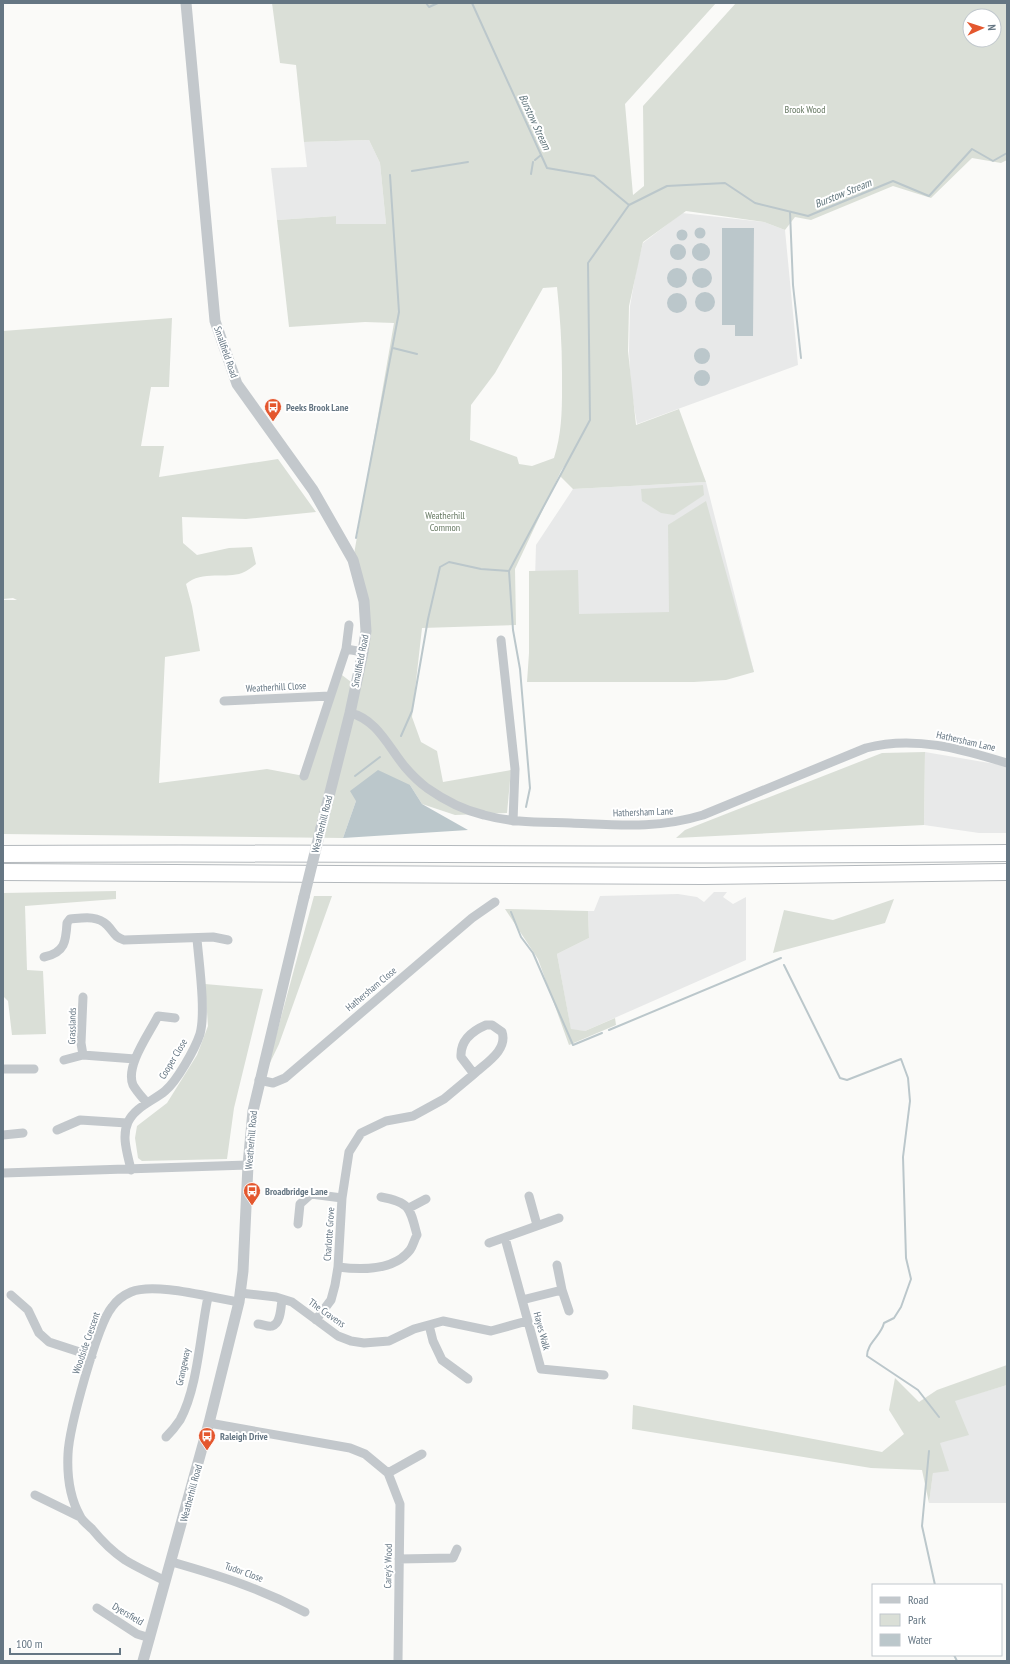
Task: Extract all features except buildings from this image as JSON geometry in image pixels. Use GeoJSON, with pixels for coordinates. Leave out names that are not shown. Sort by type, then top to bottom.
{"type":"FeatureCollection","features":[{"type":"Feature","properties":{"kind":"highway"},"geometry":{"type":"LineString","coordinates":[[3,854],[183,853],[794,856],[1007,853]]}},
{"type":"Feature","properties":{"kind":"highway"},"geometry":{"type":"LineString","coordinates":[[3,872],[704,876],[1007,872]]}},
{"type":"Feature","properties":{"kind":"street","name":"Smallfield Road"},"geometry":{"type":"LineString","coordinates":[[186,3],[215,321],[237,384],[313,490],[353,560],[364,601],[366,631],[350,713]]}},
{"type":"Feature","properties":{"kind":"street"},"geometry":{"type":"LineString","coordinates":[[304,776],[346,649],[349,625]]}},
{"type":"Feature","properties":{"kind":"street"},"geometry":{"type":"LineString","coordinates":[[501,640],[515,769],[513,821]]}},
{"type":"Feature","properties":{"kind":"street"},"geometry":{"type":"LineString","coordinates":[[346,649],[363,652]]}},
{"type":"Feature","properties":{"kind":"street","name":"Weatherhill Close"},"geometry":{"type":"LineString","coordinates":[[224,701],[330,696]]}},
{"type":"Feature","properties":{"kind":"street","name":"Hathersham Lane"},"geometry":{"type":"LineString","coordinates":[[350,713],[364,718],[371,723],[386,740],[405,767],[433,791],[451,803],[483,815],[513,821],[636,826],[662,825],[682,821],[703,815],[866,748],[885,743],[927,743],[981,755],[1007,763]]}},
{"type":"Feature","properties":{"kind":"street","name":"Weatherhill Road"},"geometry":{"type":"LineString","coordinates":[[143,1661],[165,1581],[172,1562],[209,1423],[240,1297],[245,1253],[248,1166],[253,1111],[259,1080],[320,828],[350,713]]}},
{"type":"Feature","properties":{"kind":"street","name":"Hathersham Close"},"geometry":{"type":"LineString","coordinates":[[259,1080],[273,1083],[285,1078],[472,918],[495,902]]}},
{"type":"Feature","properties":{"kind":"street"},"geometry":{"type":"LineString","coordinates":[[44,957],[52,955],[61,948],[67,936],[67,923],[70,919],[93,918],[100,920],[108,926],[117,938],[124,940],[197,939],[213,937],[228,940]]}},
{"type":"Feature","properties":{"kind":"street","name":"Cooper Close"},"geometry":{"type":"LineString","coordinates":[[127,1123],[132,1116],[174,1082],[200,1034],[202,1017],[197,939]]}},
{"type":"Feature","properties":{"kind":"street","name":"Grasslands"},"geometry":{"type":"LineString","coordinates":[[83,997],[81,1042],[83,1055]]}},
{"type":"Feature","properties":{"kind":"street"},"geometry":{"type":"LineString","coordinates":[[147,1103],[133,1084],[131,1070],[135,1059],[158,1016],[175,1018]]}},
{"type":"Feature","properties":{"kind":"street","name":"Charlotte Grove"},"geometry":{"type":"LineString","coordinates":[[316,1320],[331,1300],[338,1267],[342,1198],[349,1152],[361,1132],[386,1121],[413,1116],[444,1099],[474,1074],[501,1049],[504,1044],[502,1032],[492,1024],[480,1027],[465,1040],[462,1045],[461,1057],[474,1074]]}},
{"type":"Feature","properties":{"kind":"street","name":"Grasslands"},"geometry":{"type":"LineString","coordinates":[[64,1060],[83,1055],[135,1059]]}},
{"type":"Feature","properties":{"kind":"street"},"geometry":{"type":"LineString","coordinates":[[3,1069],[16,1074],[34,1069]]}},
{"type":"Feature","properties":{"kind":"street"},"geometry":{"type":"LineString","coordinates":[[57,1130],[80,1120],[127,1123],[124,1137],[131,1170]]}},
{"type":"Feature","properties":{"kind":"street"},"geometry":{"type":"LineString","coordinates":[[3,1135],[23,1133]]}},
{"type":"Feature","properties":{"kind":"street"},"geometry":{"type":"LineString","coordinates":[[3,1173],[248,1166]]}},
{"type":"Feature","properties":{"kind":"street"},"geometry":{"type":"LineString","coordinates":[[298,1224],[300,1204],[311,1194],[342,1198]]}},
{"type":"Feature","properties":{"kind":"street"},"geometry":{"type":"LineString","coordinates":[[529,1196],[537,1225]]}},
{"type":"Feature","properties":{"kind":"street"},"geometry":{"type":"LineString","coordinates":[[338,1267],[359,1270],[379,1267],[396,1261],[410,1250],[416,1235],[408,1208],[399,1200],[381,1197]]}},
{"type":"Feature","properties":{"kind":"street"},"geometry":{"type":"LineString","coordinates":[[408,1208],[426,1199]]}},
{"type":"Feature","properties":{"kind":"street"},"geometry":{"type":"LineString","coordinates":[[489,1243],[560,1218]]}},
{"type":"Feature","properties":{"kind":"street","name":"Hayes Walk"},"geometry":{"type":"LineString","coordinates":[[505,1238],[541,1369],[604,1375]]}},
{"type":"Feature","properties":{"kind":"street"},"geometry":{"type":"LineString","coordinates":[[557,1265],[562,1290],[569,1311]]}},
{"type":"Feature","properties":{"kind":"street","name":"Woodside Crescent"},"geometry":{"type":"LineString","coordinates":[[165,1581],[124,1560],[80,1517],[72,1501],[68,1454],[72,1430],[92,1356],[106,1318],[112,1307],[120,1298],[132,1292],[148,1289],[165,1290],[208,1297],[240,1297]]}},
{"type":"Feature","properties":{"kind":"street"},"geometry":{"type":"LineString","coordinates":[[522,1300],[562,1290]]}},
{"type":"Feature","properties":{"kind":"street"},"geometry":{"type":"LineString","coordinates":[[10,1295],[28,1310],[40,1333],[49,1342],[92,1356]]}},
{"type":"Feature","properties":{"kind":"street","name":"Grangeway"},"geometry":{"type":"LineString","coordinates":[[166,1437],[180,1420],[188,1397],[197,1363],[208,1297]]}},
{"type":"Feature","properties":{"kind":"street","name":"The Cravens"},"geometry":{"type":"LineString","coordinates":[[240,1297],[282,1299],[292,1302],[338,1336],[351,1341],[364,1343],[389,1341],[414,1329],[443,1321],[491,1331],[527,1321]]}},
{"type":"Feature","properties":{"kind":"street"},"geometry":{"type":"LineString","coordinates":[[258,1324],[271,1326],[276,1324],[282,1299]]}},
{"type":"Feature","properties":{"kind":"street"},"geometry":{"type":"LineString","coordinates":[[429,1325],[433,1341],[442,1360],[468,1379]]}},
{"type":"Feature","properties":{"kind":"street"},"geometry":{"type":"LineString","coordinates":[[209,1423],[350,1448],[365,1454],[388,1473],[422,1454]]}},
{"type":"Feature","properties":{"kind":"street","name":"Carey's Wood"},"geometry":{"type":"LineString","coordinates":[[388,1473],[400,1504],[398,1661]]}},
{"type":"Feature","properties":{"kind":"street","name":"Woodside Crescent"},"geometry":{"type":"LineString","coordinates":[[36,1495],[80,1517]]}},
{"type":"Feature","properties":{"kind":"street"},"geometry":{"type":"LineString","coordinates":[[399,1558],[454,1558],[457,1549]]}},
{"type":"Feature","properties":{"kind":"street","name":"Tudor Close"},"geometry":{"type":"LineString","coordinates":[[172,1562],[227,1577],[271,1594],[304,1612]]}},
{"type":"Feature","properties":{"kind":"street","name":"Dyersfield"},"geometry":{"type":"LineString","coordinates":[[97,1608],[137,1634],[150,1638]]}},
{"type":"Feature","properties":{"kind":"shaded area"},"geometry":{"type":"Polygon","coordinates":[[[369,140],[380,163],[386,224],[336,224],[336,216],[277,220],[271,168],[307,167],[304,142],[369,140]]]}},
{"type":"Feature","properties":{"kind":"shaded area"},"geometry":{"type":"Polygon","coordinates":[[[682,213],[764,222],[785,230],[798,365],[637,424],[631,389],[629,351],[630,306],[637,266],[643,243],[682,213]]]}},
{"type":"Feature","properties":{"kind":"shaded area"},"geometry":{"type":"Polygon","coordinates":[[[706,482],[754,672],[532,682],[536,545],[573,489],[706,482]]]}},
{"type":"Feature","properties":{"kind":"shaded area"},"geometry":{"type":"Polygon","coordinates":[[[925,752],[1007,766],[1007,833],[979,833],[924,825],[925,752]]]}},
{"type":"Feature","properties":{"kind":"shaded area"},"geometry":{"type":"Polygon","coordinates":[[[714,892],[727,892],[723,897],[733,904],[746,897],[746,960],[585,1031],[571,1030],[557,954],[589,938],[588,911],[594,911],[600,896],[678,894],[697,897],[704,902],[714,892]]]}},
{"type":"Feature","properties":{"kind":"shaded area"},"geometry":{"type":"Polygon","coordinates":[[[1007,1385],[1007,1503],[929,1503],[942,1404],[1007,1385]]]}},
{"type":"Feature","properties":{"kind":"green space"},"geometry":{"type":"Polygon","coordinates":[[[272,3],[716,3],[625,104],[633,195],[644,186],[643,106],[736,3],[1007,3],[1007,160],[1001,163],[972,158],[931,198],[893,186],[811,220],[795,217],[785,230],[764,222],[686,211],[643,242],[629,306],[628,351],[636,425],[679,409],[706,482],[573,489],[560,476],[568,461],[561,471],[515,569],[516,625],[422,628],[412,717],[421,742],[437,751],[443,782],[511,770],[507,813],[455,815],[422,804],[410,785],[356,801],[343,838],[3,834],[3,600],[17,600],[13,598],[3,599],[3,331],[172,318],[169,387],[151,387],[141,446],[164,446],[159,477],[278,459],[316,512],[246,519],[182,517],[183,543],[197,555],[229,548],[252,547],[256,564],[248,570],[236,575],[199,577],[186,584],[192,606],[200,651],[165,657],[159,783],[267,769],[304,776],[338,672],[355,685],[366,631],[353,560],[394,323],[365,322],[289,327],[277,220],[336,216],[336,224],[386,224],[380,163],[369,140],[304,142],[296,65],[280,63],[272,3]],[[557,287],[543,288],[495,373],[471,405],[470,440],[517,457],[519,464],[532,466],[554,458],[559,437],[561,416],[562,384],[560,319],[557,287]]]}},
{"type":"Feature","properties":{"kind":"green space"},"geometry":{"type":"Polygon","coordinates":[[[703,485],[704,495],[674,515],[661,513],[642,501],[641,489],[703,485]]]}},
{"type":"Feature","properties":{"kind":"green space"},"geometry":{"type":"Polygon","coordinates":[[[706,501],[754,672],[726,680],[694,682],[527,682],[529,653],[529,571],[578,570],[579,614],[669,612],[668,525],[706,501]]]}},
{"type":"Feature","properties":{"kind":"green space"},"geometry":{"type":"Polygon","coordinates":[[[925,752],[924,825],[676,838],[685,830],[882,753],[925,752]]]}},
{"type":"Feature","properties":{"kind":"green space"},"geometry":{"type":"Polygon","coordinates":[[[116,891],[116,899],[25,906],[27,970],[43,971],[46,1034],[12,1035],[8,1001],[3,996],[3,893],[116,891]]]}},
{"type":"Feature","properties":{"kind":"green space"},"geometry":{"type":"Polygon","coordinates":[[[314,896],[332,896],[279,1044],[267,1069],[314,896]]]}},
{"type":"Feature","properties":{"kind":"green space"},"geometry":{"type":"Polygon","coordinates":[[[894,899],[885,923],[773,953],[784,910],[833,920],[894,899]]]}},
{"type":"Feature","properties":{"kind":"green space"},"geometry":{"type":"Polygon","coordinates":[[[505,909],[588,911],[589,938],[557,954],[571,1029],[585,1031],[615,1018],[616,1025],[569,1045],[538,959],[505,909]]]}},
{"type":"Feature","properties":{"kind":"green space"},"geometry":{"type":"Polygon","coordinates":[[[205,984],[263,989],[234,1108],[227,1159],[142,1161],[138,1158],[135,1138],[137,1126],[167,1103],[197,1055],[208,1026],[205,984]]]}},
{"type":"Feature","properties":{"kind":"green space"},"geometry":{"type":"Polygon","coordinates":[[[1007,1365],[1007,1385],[955,1401],[969,1435],[940,1443],[949,1471],[933,1473],[929,1503],[922,1470],[871,1468],[632,1429],[633,1405],[882,1452],[904,1434],[889,1410],[895,1378],[919,1402],[937,1390],[1007,1365]]]}},
{"type":"Feature","properties":{"kind":"water"},"geometry":{"type":"Polygon","coordinates":[[[700,227],[704,229],[706,233],[704,237],[700,239],[696,237],[694,233],[696,229],[700,227]]]}},
{"type":"Feature","properties":{"kind":"water"},"geometry":{"type":"Polygon","coordinates":[[[722,228],[754,228],[753,336],[735,336],[735,325],[722,325],[722,228]]]}},
{"type":"Feature","properties":{"kind":"water"},"geometry":{"type":"Polygon","coordinates":[[[682,229],[686,231],[688,235],[686,239],[682,241],[678,239],[676,235],[678,231],[682,229]]]}},
{"type":"Feature","properties":{"kind":"water"},"geometry":{"type":"Polygon","coordinates":[[[701,243],[707,246],[710,252],[707,258],[701,261],[695,258],[692,252],[695,246],[701,243]]]}},
{"type":"Feature","properties":{"kind":"water"},"geometry":{"type":"Polygon","coordinates":[[[675,244],[681,244],[686,249],[684,258],[681,260],[675,260],[670,255],[670,249],[675,244]]]}},
{"type":"Feature","properties":{"kind":"water"},"geometry":{"type":"Polygon","coordinates":[[[673,268],[681,268],[687,274],[687,282],[681,288],[673,288],[667,282],[667,274],[673,268]]]}},
{"type":"Feature","properties":{"kind":"water"},"geometry":{"type":"Polygon","coordinates":[[[702,268],[709,271],[712,278],[709,285],[702,288],[695,285],[692,278],[695,271],[702,268]]]}},
{"type":"Feature","properties":{"kind":"water"},"geometry":{"type":"Polygon","coordinates":[[[701,292],[709,292],[715,298],[715,306],[709,312],[701,312],[695,306],[695,298],[701,292]]]}},
{"type":"Feature","properties":{"kind":"water"},"geometry":{"type":"Polygon","coordinates":[[[673,293],[681,293],[687,299],[687,307],[681,313],[673,313],[667,307],[667,299],[673,293]]]}},
{"type":"Feature","properties":{"kind":"water"},"geometry":{"type":"Polygon","coordinates":[[[702,348],[708,350],[710,356],[708,362],[702,364],[696,362],[694,356],[696,350],[702,348]]]}},
{"type":"Feature","properties":{"kind":"water"},"geometry":{"type":"Polygon","coordinates":[[[699,370],[705,370],[710,375],[708,384],[705,386],[699,386],[694,381],[694,375],[699,370]]]}},
{"type":"Feature","properties":{"kind":"water"},"geometry":{"type":"Polygon","coordinates":[[[378,770],[410,785],[422,804],[468,830],[343,838],[356,801],[350,791],[378,770]]]}},
{"type":"Feature","properties":{"kind":"waterway","name":"Burstow Stream"},"geometry":{"type":"LineString","coordinates":[[426,3],[429,7],[438,3]]}},
{"type":"Feature","properties":{"kind":"waterway","name":"Burstow Stream"},"geometry":{"type":"LineString","coordinates":[[472,3],[547,168],[594,176],[629,205]]}},
{"type":"Feature","properties":{"kind":"waterway"},"geometry":{"type":"LineString","coordinates":[[526,807],[530,788],[520,669],[513,630],[509,571],[590,420],[588,263],[629,205],[667,186],[725,183],[755,203],[808,216],[893,181],[929,196],[972,149],[993,161],[1007,153]]}},
{"type":"Feature","properties":{"kind":"waterway","name":"Burstow Stream"},"geometry":{"type":"LineString","coordinates":[[535,160],[541,155]]}},
{"type":"Feature","properties":{"kind":"waterway"},"geometry":{"type":"LineString","coordinates":[[412,171],[468,162]]}},
{"type":"Feature","properties":{"kind":"waterway"},"geometry":{"type":"LineString","coordinates":[[531,174],[533,162]]}},
{"type":"Feature","properties":{"kind":"waterway"},"geometry":{"type":"LineString","coordinates":[[356,538],[399,312],[390,175]]}},
{"type":"Feature","properties":{"kind":"waterway"},"geometry":{"type":"LineString","coordinates":[[790,212],[793,285],[801,358]]}},
{"type":"Feature","properties":{"kind":"waterway"},"geometry":{"type":"LineString","coordinates":[[393,348],[417,354]]}},
{"type":"Feature","properties":{"kind":"waterway"},"geometry":{"type":"LineString","coordinates":[[401,736],[412,711],[428,619],[440,567],[449,562],[481,569],[509,571]]}},
{"type":"Feature","properties":{"kind":"waterway"},"geometry":{"type":"LineString","coordinates":[[355,776],[380,757]]}},
{"type":"Feature","properties":{"kind":"waterway"},"geometry":{"type":"LineString","coordinates":[[511,912],[521,937],[533,953],[573,1045],[602,1033]]}},
{"type":"Feature","properties":{"kind":"waterway"},"geometry":{"type":"LineString","coordinates":[[609,1030],[781,958]]}},
{"type":"Feature","properties":{"kind":"waterway"},"geometry":{"type":"LineString","coordinates":[[784,965],[840,1078],[847,1080],[901,1059],[908,1078],[910,1101],[903,1157],[906,1258],[911,1279],[901,1307],[894,1318],[884,1323],[880,1332],[869,1347],[867,1356],[918,1390],[939,1417]]}},
{"type":"Feature","properties":{"kind":"waterway"},"geometry":{"type":"LineString","coordinates":[[929,1451],[922,1526],[935,1584]]}},
{"type":"Feature","properties":{"kind":"waterway"},"geometry":{"type":"LineString","coordinates":[[954,1656],[957,1661]]}},
{"type":"Feature","properties":{"kind":"place","name":"Peeks Brook Lane"},"geometry":{"type":"Point","coordinates":[273,422]}},
{"type":"Feature","properties":{"kind":"place","name":"Broadbridge Lane"},"geometry":{"type":"Point","coordinates":[252,1206]}},
{"type":"Feature","properties":{"kind":"place","name":"Raleigh Drive"},"geometry":{"type":"Point","coordinates":[207,1451]}},
{"type":"Feature","properties":{"kind":"park label","name":"Brook Wood"},"geometry":{"type":"Point","coordinates":[805,109]}},
{"type":"Feature","properties":{"kind":"park label","name":"Weatherhill Common"},"geometry":{"type":"Point","coordinates":[445,520]}}]}
